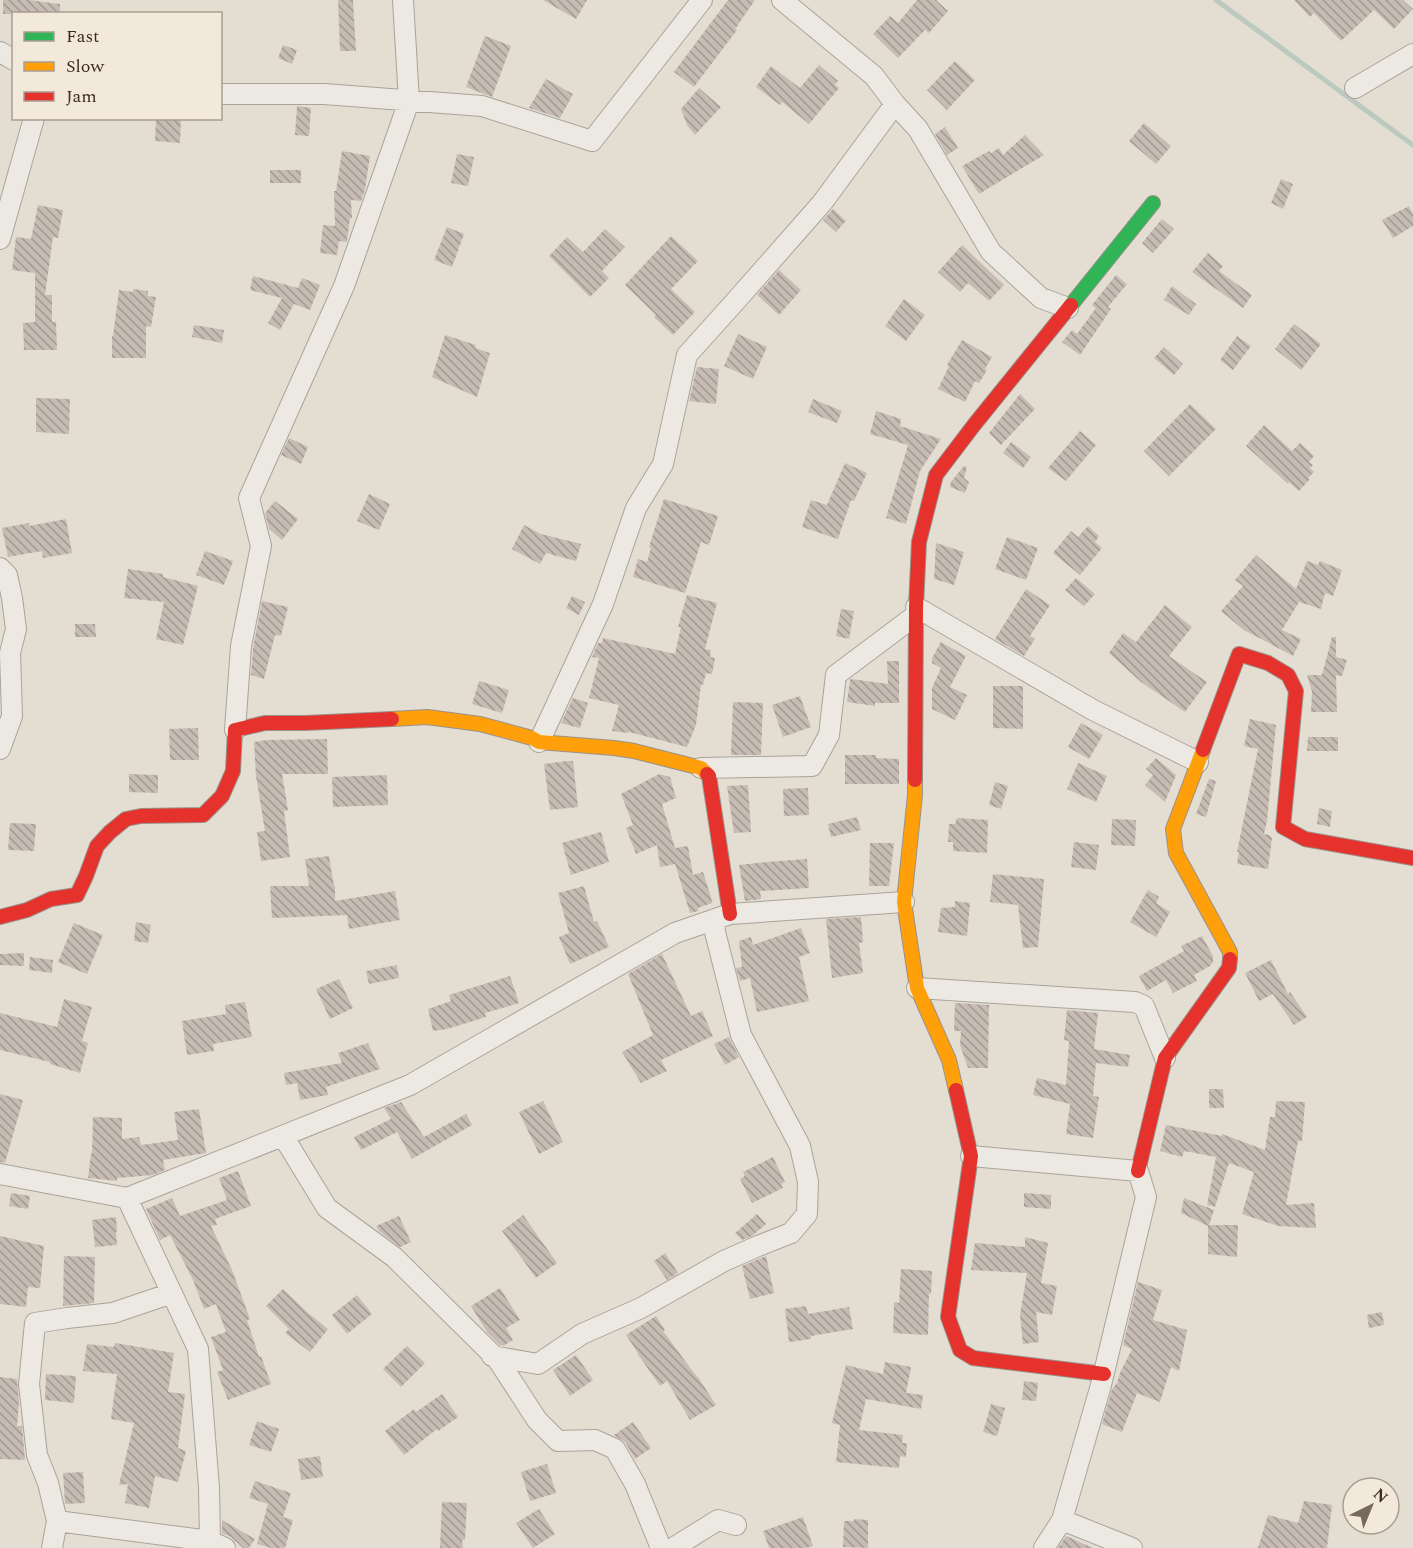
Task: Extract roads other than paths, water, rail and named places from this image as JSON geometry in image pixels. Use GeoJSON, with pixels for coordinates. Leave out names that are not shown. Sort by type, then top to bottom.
{"type":"FeatureCollection","features":[{"type":"Feature","properties":{"kind":"street"},"geometry":{"type":"LineString","coordinates":[[0,917],[27,910],[51,899],[76,895],[97,846],[126,819],[141,816],[203,815],[222,796],[233,771],[241,646],[261,546],[249,498],[344,286],[409,100],[403,0]]}},
{"type":"Feature","properties":{"kind":"street"},"geometry":{"type":"LineString","coordinates":[[222,94],[324,94],[482,106],[592,141],[702,0]]}},
{"type":"Feature","properties":{"kind":"street"},"geometry":{"type":"LineString","coordinates":[[782,0],[874,76],[918,129],[991,252],[1041,298],[1068,308]]}},
{"type":"Feature","properties":{"kind":"street"},"geometry":{"type":"LineString","coordinates":[[1355,88],[1413,54]]}},
{"type":"Feature","properties":{"kind":"street"},"geometry":{"type":"LineString","coordinates":[[539,742],[603,604],[636,508],[663,464],[687,355],[822,203],[895,104]]}},
{"type":"Feature","properties":{"kind":"street"},"geometry":{"type":"LineString","coordinates":[[0,239],[33,120]]}},
{"type":"Feature","properties":{"kind":"street"},"geometry":{"type":"LineString","coordinates":[[1104,1374],[973,1358],[960,1350],[948,1317],[971,1156],[949,1060],[917,988],[904,902],[915,795],[916,611],[919,542],[936,475],[1153,203]]}},
{"type":"Feature","properties":{"kind":"street"},"geometry":{"type":"LineString","coordinates":[[0,568],[7,575],[16,629],[10,653],[12,716],[0,749]]}},
{"type":"Feature","properties":{"kind":"street"},"geometry":{"type":"LineString","coordinates":[[235,730],[265,723],[427,717],[480,724],[539,742],[634,751],[700,768],[812,766],[829,735],[836,675],[916,611]]}},
{"type":"Feature","properties":{"kind":"street"},"geometry":{"type":"LineString","coordinates":[[916,611],[1093,710],[1198,762]]}},
{"type":"Feature","properties":{"kind":"street"},"geometry":{"type":"LineString","coordinates":[[1044,1548],[1062,1520],[1104,1374],[1146,1197],[1138,1171],[1165,1058],[1229,968],[1230,952],[1176,853],[1173,829],[1239,654],[1268,663],[1288,675],[1296,691],[1283,827],[1305,839],[1413,858]]}},
{"type":"Feature","properties":{"kind":"street"},"geometry":{"type":"LineString","coordinates":[[492,1356],[538,1364],[582,1334],[641,1308],[724,1261],[791,1233],[807,1214],[808,1182],[800,1146],[741,1035],[715,932],[722,917],[709,776],[700,768]]}},
{"type":"Feature","properties":{"kind":"street"},"geometry":{"type":"LineString","coordinates":[[0,1174],[127,1198],[410,1086],[675,933],[722,917],[904,902]]}},
{"type":"Feature","properties":{"kind":"street"},"geometry":{"type":"LineString","coordinates":[[917,988],[1136,1002],[1144,1006],[1165,1058]]}},
{"type":"Feature","properties":{"kind":"street"},"geometry":{"type":"LineString","coordinates":[[283,1136],[327,1208],[394,1257],[498,1360],[537,1420],[558,1441],[595,1440],[615,1449],[635,1484],[661,1548]]}},
{"type":"Feature","properties":{"kind":"street"},"geometry":{"type":"LineString","coordinates":[[971,1156],[1138,1171]]}},
{"type":"Feature","properties":{"kind":"street"},"geometry":{"type":"LineString","coordinates":[[57,1521],[218,1545],[209,1488],[198,1348],[127,1198]]}},
{"type":"Feature","properties":{"kind":"street"},"geometry":{"type":"LineString","coordinates":[[51,1548],[57,1521],[48,1484],[37,1455],[29,1384],[35,1323],[113,1313],[172,1293]]}},
{"type":"Feature","properties":{"kind":"street"},"geometry":{"type":"LineString","coordinates":[[673,1548],[718,1520],[736,1525]]}},
{"type":"Feature","properties":{"kind":"street"},"geometry":{"type":"LineString","coordinates":[[1062,1520],[1132,1548]]}},
{"type":"Feature","properties":{"kind":"waterway"},"geometry":{"type":"LineString","coordinates":[[1216,0],[1413,145]]}}]}
